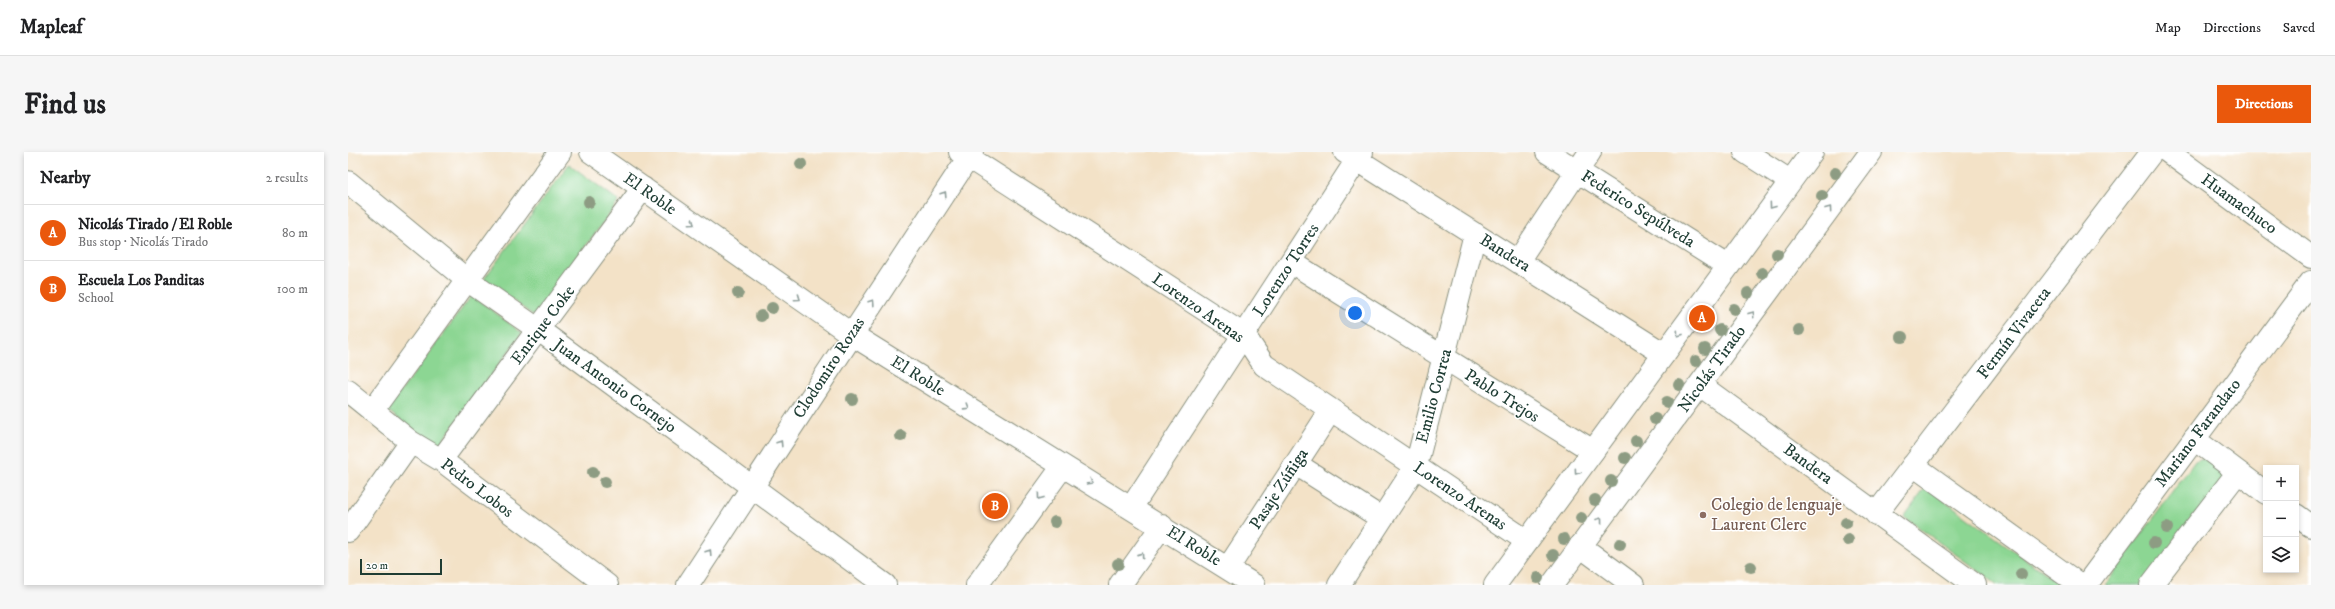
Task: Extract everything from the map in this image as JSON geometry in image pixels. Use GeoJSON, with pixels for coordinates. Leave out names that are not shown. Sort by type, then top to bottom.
{"type":"FeatureCollection","features":[{"type":"Feature","properties":{"kind":"street"},"geometry":{"type":"LineString","coordinates":[[372,411],[560,152]]}},
{"type":"Feature","properties":{"kind":"street","name":"El Roble"},"geometry":{"type":"LineString","coordinates":[[591,152],[851,334],[1162,526],[1254,585]]}},
{"type":"Feature","properties":{"kind":"street","name":"Federico Sepúlveda"},"geometry":{"type":"LineString","coordinates":[[1547,152],[1728,266]]}},
{"type":"Feature","properties":{"kind":"street"},"geometry":{"type":"LineString","coordinates":[[1518,261],[1590,152]]}},
{"type":"Feature","properties":{"kind":"street"},"geometry":{"type":"LineString","coordinates":[[1745,152],[1790,181]]}},
{"type":"Feature","properties":{"kind":"street"},"geometry":{"type":"LineString","coordinates":[[1495,585],[1812,152]]}},
{"type":"Feature","properties":{"kind":"street","name":"Nicolás Tirado"},"geometry":{"type":"LineString","coordinates":[[1552,585],[1871,152]]}},
{"type":"Feature","properties":{"kind":"street","name":"Fermín Vivaceta"},"geometry":{"type":"LineString","coordinates":[[1876,514],[2152,152]]}},
{"type":"Feature","properties":{"kind":"street","name":"Huamachuco"},"geometry":{"type":"LineString","coordinates":[[2168,152],[2311,257]]}},
{"type":"Feature","properties":{"kind":"street","name":"Clodomiro Rozas"},"geometry":{"type":"LineString","coordinates":[[688,585],[966,154]]}},
{"type":"Feature","properties":{"kind":"street","name":"Lorenzo Arenas"},"geometry":{"type":"LineString","coordinates":[[966,154],[1244,335],[1264,365],[1527,541]]}},
{"type":"Feature","properties":{"kind":"street","name":"Bandera"},"geometry":{"type":"LineString","coordinates":[[1355,155],[1474,234],[1664,354]]}},
{"type":"Feature","properties":{"kind":"street","name":"Lorenzo Torres"},"geometry":{"type":"LineString","coordinates":[[1131,508],[1291,262],[1355,155]]}},
{"type":"Feature","properties":{"kind":"street","name":"Juan Antonio Cornejo"},"geometry":{"type":"LineString","coordinates":[[348,182],[467,280],[539,330],[885,585]]}},
{"type":"Feature","properties":{"kind":"street","name":"Enrique Coke"},"geometry":{"type":"LineString","coordinates":[[441,460],[643,188]]}},
{"type":"Feature","properties":{"kind":"street","name":"Emilio Correa"},"geometry":{"type":"LineString","coordinates":[[1339,585],[1416,466],[1444,359],[1474,234]]}},
{"type":"Feature","properties":{"kind":"street","name":"Pablo Trejos"},"geometry":{"type":"LineString","coordinates":[[1291,262],[1593,451]]}},
{"type":"Feature","properties":{"kind":"street","name":"Mariano Farandato"},"geometry":{"type":"LineString","coordinates":[[2086,585],[2311,282]]}},
{"type":"Feature","properties":{"kind":"street","name":"Bandera"},"geometry":{"type":"LineString","coordinates":[[1700,385],[1974,585]]}},
{"type":"Feature","properties":{"kind":"street","name":"Pedro Lobos"},"geometry":{"type":"LineString","coordinates":[[348,391],[411,442],[441,460],[607,585]]}},
{"type":"Feature","properties":{"kind":"street","name":"Pasaje Zúñiga"},"geometry":{"type":"LineString","coordinates":[[1228,568],[1331,410]]}},
{"type":"Feature","properties":{"kind":"street"},"geometry":{"type":"LineString","coordinates":[[2194,439],[2263,491]]}},
{"type":"Feature","properties":{"kind":"street"},"geometry":{"type":"LineString","coordinates":[[348,531],[411,442]]}},
{"type":"Feature","properties":{"kind":"street"},"geometry":{"type":"LineString","coordinates":[[1296,464],[1381,518]]}},
{"type":"Feature","properties":{"kind":"street"},"geometry":{"type":"LineString","coordinates":[[1913,465],[2080,585]]}},
{"type":"Feature","properties":{"kind":"street"},"geometry":{"type":"LineString","coordinates":[[977,585],[1063,466]]}},
{"type":"Feature","properties":{"kind":"street"},"geometry":{"type":"LineString","coordinates":[[2151,585],[2238,472]]}},
{"type":"Feature","properties":{"kind":"street"},"geometry":{"type":"LineString","coordinates":[[2299,517],[2311,526]]}},
{"type":"Feature","properties":{"kind":"street"},"geometry":{"type":"LineString","coordinates":[[1120,585],[1162,526]]}},
{"type":"Feature","properties":{"kind":"street"},"geometry":{"type":"LineString","coordinates":[[1580,546],[1633,585]]}},
{"type":"Feature","properties":{"kind":"green space"},"geometry":{"type":"Polygon","coordinates":[[[569,164],[619,201],[534,316],[484,279],[569,164]]]}},
{"type":"Feature","properties":{"kind":"green space"},"geometry":{"type":"Polygon","coordinates":[[[472,295],[522,333],[437,448],[387,410],[472,295]]]}},
{"type":"Feature","properties":{"kind":"green space"},"geometry":{"type":"Polygon","coordinates":[[[2208,456],[2225,470],[2227,482],[2148,585],[2105,585],[2195,461],[2208,456]]]}},
{"type":"Feature","properties":{"kind":"green space"},"geometry":{"type":"Polygon","coordinates":[[[1926,487],[2061,585],[1998,585],[1904,517],[1926,487]]]}},
{"type":"Feature","properties":{"kind":"place","name":"Nicolás Tirado / El Roble"},"geometry":{"type":"Point","coordinates":[1702,318]}},
{"type":"Feature","properties":{"kind":"place","name":"Escuela Los Panditas"},"geometry":{"type":"Point","coordinates":[995,506]}},
{"type":"Feature","properties":{"kind":"place","name":"Colegio de lenguaje Laurent Clerc"},"geometry":{"type":"Point","coordinates":[1703,515]}}]}
